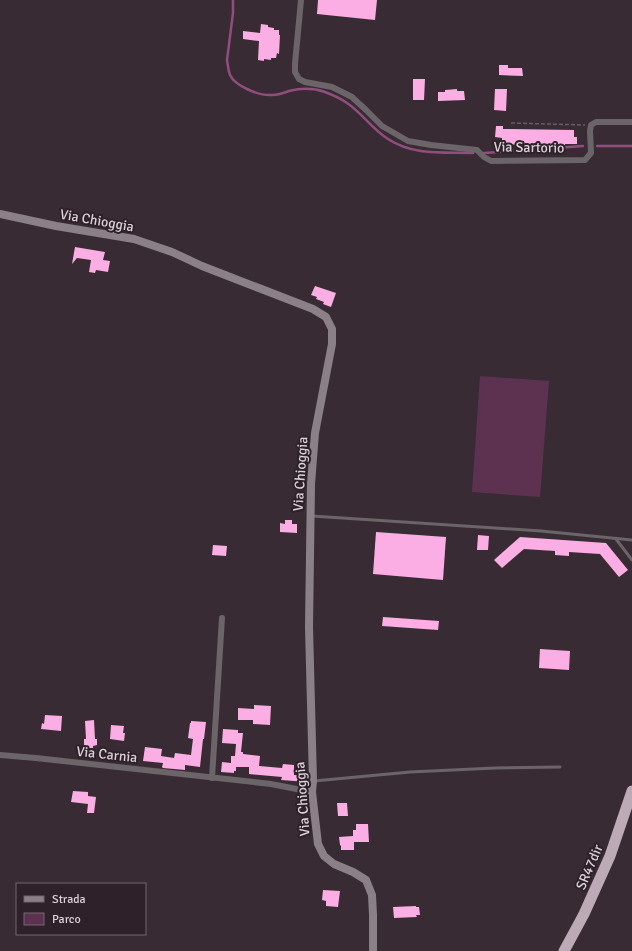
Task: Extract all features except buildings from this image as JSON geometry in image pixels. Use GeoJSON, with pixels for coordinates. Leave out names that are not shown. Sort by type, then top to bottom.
{"type":"FeatureCollection","features":[{"type":"Feature","properties":{"kind":"highway","name":"SR47dir"},"geometry":{"type":"LineString","coordinates":[[564,951],[584,914],[610,856],[632,791]]}},
{"type":"Feature","properties":{"kind":"street","name":"Via Sartorio"},"geometry":{"type":"LineString","coordinates":[[301,0],[295,64],[299,79],[305,82],[332,87],[352,97],[382,126],[408,141],[431,146],[477,150],[491,161],[585,160],[591,153],[591,125]]}},
{"type":"Feature","properties":{"kind":"street"},"geometry":{"type":"LineString","coordinates":[[591,125],[596,122],[632,122]]}},
{"type":"Feature","properties":{"kind":"street","name":"Via Chioggia"},"geometry":{"type":"LineString","coordinates":[[0,214],[56,226],[134,239],[172,252],[202,266],[313,309],[326,317],[332,329],[332,344],[315,433],[310,516],[309,627],[312,792],[318,844],[324,856],[334,864],[353,872],[366,880],[372,895],[373,951]]}},
{"type":"Feature","properties":{"kind":"street"},"geometry":{"type":"LineString","coordinates":[[212,778],[222,618]]}},
{"type":"Feature","properties":{"kind":"street","name":"Via Carnia"},"geometry":{"type":"LineString","coordinates":[[0,755],[271,784],[312,792]]}},
{"type":"Feature","properties":{"kind":"lane"},"geometry":{"type":"LineString","coordinates":[[310,516],[541,531],[632,540]]}},
{"type":"Feature","properties":{"kind":"lane"},"geometry":{"type":"LineString","coordinates":[[616,539],[632,560]]}},
{"type":"Feature","properties":{"kind":"lane"},"geometry":{"type":"LineString","coordinates":[[313,781],[495,768],[560,767]]}},
{"type":"Feature","properties":{"kind":"path","name":"Via Sartorio"},"geometry":{"type":"LineString","coordinates":[[511,122],[591,125]]}},
{"type":"Feature","properties":{"kind":"green space"},"geometry":{"type":"Polygon","coordinates":[[[480,376],[549,381],[540,497],[472,492],[480,376]]]}},
{"type":"Feature","properties":{"kind":"waterway"},"geometry":{"type":"LineString","coordinates":[[233,0],[233,13],[227,60],[230,75],[237,83],[248,90],[267,95],[276,95],[298,89],[312,89],[328,93],[347,103],[382,135],[398,144],[418,151],[473,153]]}},
{"type":"Feature","properties":{"kind":"waterway"},"geometry":{"type":"LineString","coordinates":[[484,153],[583,146]]}},
{"type":"Feature","properties":{"kind":"waterway"},"geometry":{"type":"LineString","coordinates":[[597,146],[632,146]]}}]}
